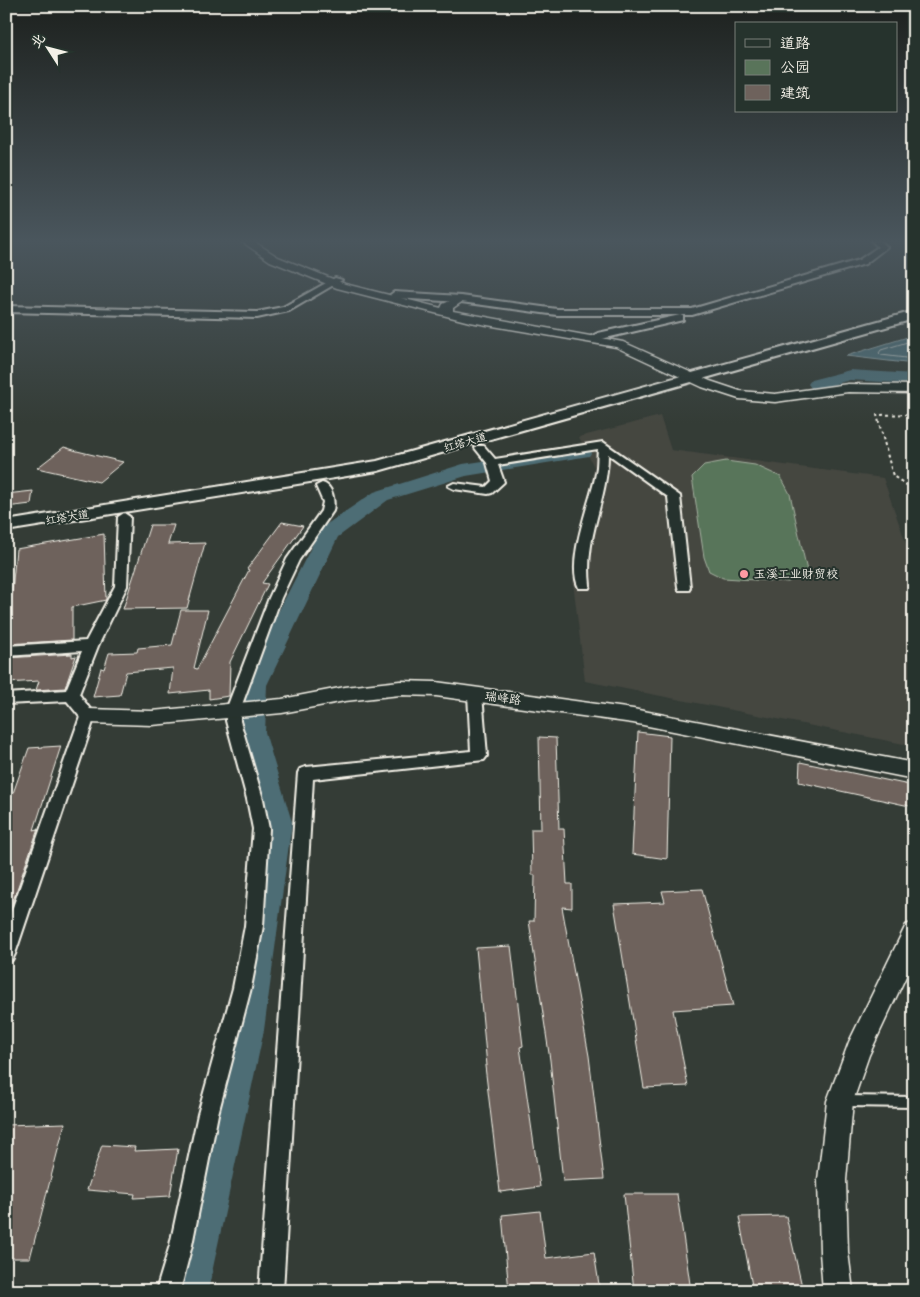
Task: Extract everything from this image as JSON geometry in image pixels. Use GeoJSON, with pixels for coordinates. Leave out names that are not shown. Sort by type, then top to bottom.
{"type":"FeatureCollection","features":[{"type":"Feature","properties":{"kind":"main road","name":"红塔大道"},"geometry":{"type":"LineString","coordinates":[[6,536],[322,486],[384,474],[480,448],[914,315]]}},
{"type":"Feature","properties":{"kind":"main road","name":"红塔大道"},"geometry":{"type":"LineString","coordinates":[[6,526],[378,466],[699,380],[914,326]]}},
{"type":"Feature","properties":{"kind":"street"},"geometry":{"type":"LineString","coordinates":[[6,309],[256,315],[286,309],[299,302]]}},
{"type":"Feature","properties":{"kind":"street"},"geometry":{"type":"LineString","coordinates":[[412,302],[447,311],[595,337],[634,349],[699,380],[739,395],[774,398],[848,388],[914,389]]}},
{"type":"Feature","properties":{"kind":"street"},"geometry":{"type":"LineString","coordinates":[[417,302],[447,311]]}},
{"type":"Feature","properties":{"kind":"street"},"geometry":{"type":"LineString","coordinates":[[447,311],[450,304],[455,302]]}},
{"type":"Feature","properties":{"kind":"street"},"geometry":{"type":"LineString","coordinates":[[480,302],[557,312],[692,312]]}},
{"type":"Feature","properties":{"kind":"street"},"geometry":{"type":"LineString","coordinates":[[595,337],[679,318],[692,312],[728,302]]}},
{"type":"Feature","properties":{"kind":"street"},"geometry":{"type":"LineString","coordinates":[[493,466],[603,444],[674,496],[684,587]]}},
{"type":"Feature","properties":{"kind":"street"},"geometry":{"type":"LineString","coordinates":[[584,585],[581,569],[588,520],[602,470],[603,444]]}},
{"type":"Feature","properties":{"kind":"street"},"geometry":{"type":"LineString","coordinates":[[454,486],[488,491],[498,482],[493,466],[480,448]]}},
{"type":"Feature","properties":{"kind":"street"},"geometry":{"type":"LineString","coordinates":[[168,1291],[181,1245],[208,1114],[242,988],[254,926],[261,830],[255,799],[233,721],[275,598],[293,559],[327,511],[329,502],[322,486]]}},
{"type":"Feature","properties":{"kind":"street"},"geometry":{"type":"LineString","coordinates":[[71,695],[91,646],[121,586],[124,517]]}},
{"type":"Feature","properties":{"kind":"street"},"geometry":{"type":"LineString","coordinates":[[6,651],[91,646]]}},
{"type":"Feature","properties":{"kind":"street","name":"瑞峰路"},"geometry":{"type":"LineString","coordinates":[[88,716],[152,718],[282,706],[345,694],[400,688],[436,689],[633,716],[914,771]]}},
{"type":"Feature","properties":{"kind":"street"},"geometry":{"type":"LineString","coordinates":[[271,1291],[306,773],[479,756],[475,694]]}},
{"type":"Feature","properties":{"kind":"street"},"geometry":{"type":"LineString","coordinates":[[6,699],[71,695]]}},
{"type":"Feature","properties":{"kind":"street"},"geometry":{"type":"LineString","coordinates":[[6,954],[88,716],[71,695]]}},
{"type":"Feature","properties":{"kind":"street"},"geometry":{"type":"LineString","coordinates":[[838,1291],[834,1252],[832,1180],[840,1101],[858,1051],[914,933]]}},
{"type":"Feature","properties":{"kind":"lane"},"geometry":{"type":"LineString","coordinates":[[840,1101],[914,1102]]}},
{"type":"Feature","properties":{"kind":"path"},"geometry":{"type":"LineString","coordinates":[[914,414],[877,415],[893,476],[914,490]]}},
{"type":"Feature","properties":{"kind":"shaded area","name":"玉溪工业财贸校"},"geometry":{"type":"Polygon","coordinates":[[[660,416],[671,450],[883,478],[914,566],[914,746],[585,681],[573,582],[594,467],[579,437],[660,416]]]}},
{"type":"Feature","properties":{"kind":"green space"},"geometry":{"type":"Polygon","coordinates":[[[726,461],[755,465],[781,477],[790,494],[807,571],[788,582],[723,578],[709,571],[704,557],[692,477],[704,465],[726,461]]]}},
{"type":"Feature","properties":{"kind":"water"},"geometry":{"type":"Polygon","coordinates":[[[914,335],[914,364],[846,356],[914,335]]]}},
{"type":"Feature","properties":{"kind":"building"},"geometry":{"type":"Polygon","coordinates":[[[64,447],[123,462],[99,482],[37,468],[64,447]]]}},
{"type":"Feature","properties":{"kind":"building"},"geometry":{"type":"Polygon","coordinates":[[[33,491],[31,504],[6,507],[6,494],[33,491]]]}},
{"type":"Feature","properties":{"kind":"building"},"geometry":{"type":"Polygon","coordinates":[[[282,522],[303,526],[262,583],[268,584],[230,662],[229,696],[209,699],[209,690],[170,694],[173,668],[126,672],[120,695],[93,697],[101,668],[104,669],[109,653],[137,652],[138,648],[172,645],[181,610],[208,610],[194,668],[197,669],[249,570],[247,569],[282,522]]]}},
{"type":"Feature","properties":{"kind":"building"},"geometry":{"type":"Polygon","coordinates":[[[150,525],[174,525],[168,544],[205,543],[187,608],[123,609],[150,525]]]}},
{"type":"Feature","properties":{"kind":"building"},"geometry":{"type":"Polygon","coordinates":[[[104,534],[106,600],[72,607],[72,640],[7,644],[16,549],[104,534]]]}},
{"type":"Feature","properties":{"kind":"building"},"geometry":{"type":"Polygon","coordinates":[[[72,654],[72,657],[76,656],[65,688],[36,690],[39,681],[6,683],[6,658],[72,654]]]}},
{"type":"Feature","properties":{"kind":"building"},"geometry":{"type":"Polygon","coordinates":[[[638,732],[670,736],[667,859],[632,854],[638,732]]]}},
{"type":"Feature","properties":{"kind":"building"},"geometry":{"type":"Polygon","coordinates":[[[539,737],[556,738],[559,829],[564,829],[567,884],[572,884],[572,908],[562,907],[589,1056],[604,1179],[563,1181],[550,1060],[529,921],[534,921],[535,875],[532,875],[531,829],[541,829],[539,737]]]}},
{"type":"Feature","properties":{"kind":"building"},"geometry":{"type":"Polygon","coordinates":[[[61,746],[34,830],[38,829],[6,921],[6,813],[29,748],[61,746]]]}},
{"type":"Feature","properties":{"kind":"building"},"geometry":{"type":"Polygon","coordinates":[[[800,762],[914,786],[914,807],[799,782],[800,762]]]}},
{"type":"Feature","properties":{"kind":"building"},"geometry":{"type":"Polygon","coordinates":[[[702,889],[733,1006],[673,1010],[688,1086],[644,1088],[614,904],[665,902],[662,891],[702,889]]]}},
{"type":"Feature","properties":{"kind":"building"},"geometry":{"type":"Polygon","coordinates":[[[511,946],[523,1046],[520,1047],[540,1187],[500,1192],[485,1066],[487,1066],[476,948],[511,946]]]}},
{"type":"Feature","properties":{"kind":"building"},"geometry":{"type":"Polygon","coordinates":[[[65,1123],[30,1258],[6,1258],[6,1125],[65,1123]]]}},
{"type":"Feature","properties":{"kind":"building"},"geometry":{"type":"Polygon","coordinates":[[[102,1145],[135,1147],[134,1151],[178,1149],[170,1196],[134,1198],[135,1194],[87,1190],[102,1145]]]}},
{"type":"Feature","properties":{"kind":"building"},"geometry":{"type":"Polygon","coordinates":[[[624,1194],[677,1194],[691,1291],[634,1291],[624,1194]]]}},
{"type":"Feature","properties":{"kind":"building"},"geometry":{"type":"Polygon","coordinates":[[[540,1211],[546,1258],[594,1252],[600,1291],[509,1291],[502,1215],[540,1211]]]}},
{"type":"Feature","properties":{"kind":"building"},"geometry":{"type":"Polygon","coordinates":[[[786,1216],[803,1291],[753,1291],[739,1217],[786,1216]]]}},
{"type":"Feature","properties":{"kind":"waterway"},"geometry":{"type":"LineString","coordinates":[[817,384],[850,375],[914,379]]}},
{"type":"Feature","properties":{"kind":"waterway"},"geometry":{"type":"LineString","coordinates":[[187,1291],[246,1030],[277,822],[251,732],[254,685],[329,533],[381,496],[463,470],[582,452]]}},
{"type":"Feature","properties":{"kind":"place","name":"玉溪工业财贸校"},"geometry":{"type":"Point","coordinates":[744,574]}}]}
